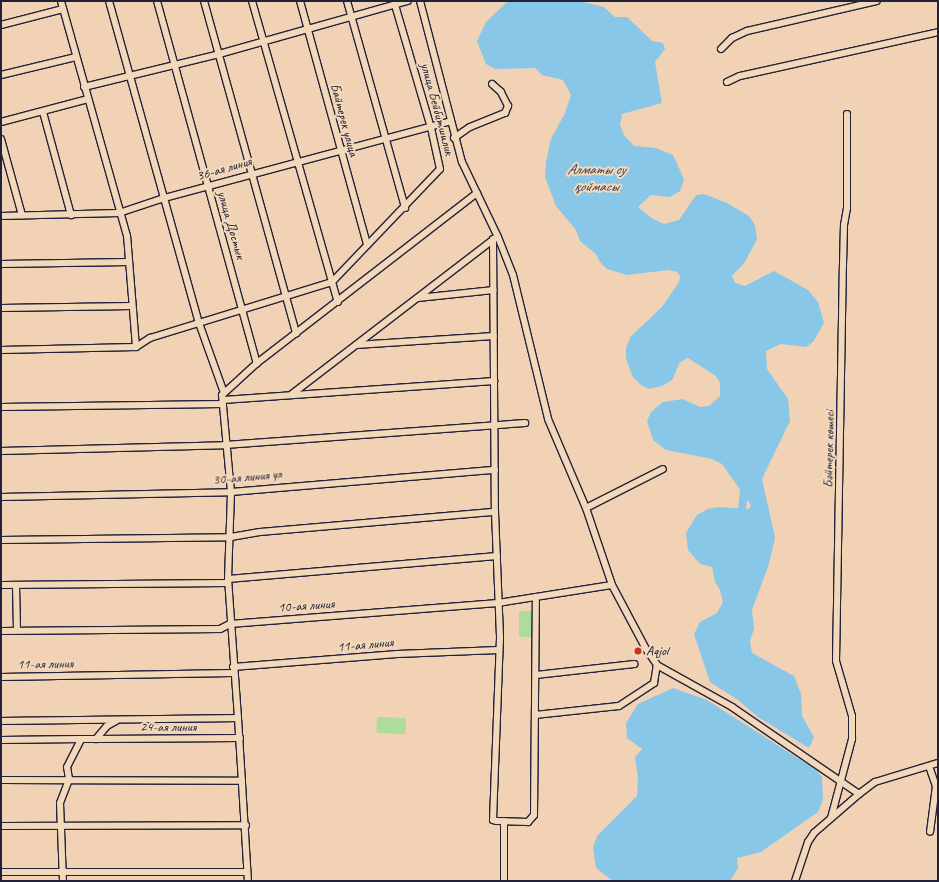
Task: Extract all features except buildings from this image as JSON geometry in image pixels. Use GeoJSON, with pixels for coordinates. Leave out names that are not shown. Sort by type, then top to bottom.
{"type":"FeatureCollection","features":[{"type":"Feature","properties":{"kind":"street"},"geometry":{"type":"LineString","coordinates":[[61,1],[127,236],[136,347]]}},
{"type":"Feature","properties":{"kind":"street"},"geometry":{"type":"LineString","coordinates":[[109,1],[199,323],[224,393],[225,445],[231,492],[231,537],[228,581],[230,624],[240,738],[248,881]]}},
{"type":"Feature","properties":{"kind":"street","name":"улица Достык"},"geometry":{"type":"LineString","coordinates":[[157,1],[257,363]]}},
{"type":"Feature","properties":{"kind":"street"},"geometry":{"type":"LineString","coordinates":[[204,1],[296,332]]}},
{"type":"Feature","properties":{"kind":"street"},"geometry":{"type":"LineString","coordinates":[[252,1],[338,302]]}},
{"type":"Feature","properties":{"kind":"street","name":"Байтерек улица"},"geometry":{"type":"LineString","coordinates":[[300,1],[340,152],[367,245]]}},
{"type":"Feature","properties":{"kind":"street"},"geometry":{"type":"LineString","coordinates":[[1,350],[136,347],[150,338],[332,282],[367,245],[406,208],[347,1]]}},
{"type":"Feature","properties":{"kind":"street"},"geometry":{"type":"LineString","coordinates":[[84,87],[219,54],[263,40],[408,1]]}},
{"type":"Feature","properties":{"kind":"street"},"geometry":{"type":"LineString","coordinates":[[420,1],[454,138],[513,275],[548,419],[586,508],[612,585],[646,650],[657,665],[732,707],[859,794]]}},
{"type":"Feature","properties":{"kind":"street"},"geometry":{"type":"LineString","coordinates":[[721,49],[732,38],[747,31],[877,1]]}},
{"type":"Feature","properties":{"kind":"street","name":"улица Бейбитшилик"},"geometry":{"type":"LineString","coordinates":[[395,5],[431,128],[440,169],[406,208]]}},
{"type":"Feature","properties":{"kind":"street"},"geometry":{"type":"LineString","coordinates":[[1,25],[63,9]]}},
{"type":"Feature","properties":{"kind":"street"},"geometry":{"type":"LineString","coordinates":[[727,82],[740,76],[938,32]]}},
{"type":"Feature","properties":{"kind":"street"},"geometry":{"type":"LineString","coordinates":[[1,75],[76,57]]}},
{"type":"Feature","properties":{"kind":"street"},"geometry":{"type":"LineString","coordinates":[[454,138],[470,128],[505,113],[508,106],[501,92],[492,84]]}},
{"type":"Feature","properties":{"kind":"street"},"geometry":{"type":"LineString","coordinates":[[1,122],[88,99]]}},
{"type":"Feature","properties":{"kind":"street"},"geometry":{"type":"LineString","coordinates":[[43,112],[71,215]]}},
{"type":"Feature","properties":{"kind":"street","name":"Бәйтерек көшесі"},"geometry":{"type":"LineString","coordinates":[[831,818],[852,739],[852,716],[836,661],[843,264],[844,225],[847,208],[847,114]]}},
{"type":"Feature","properties":{"kind":"street","name":"36-ая линия"},"geometry":{"type":"LineString","coordinates":[[1,216],[120,213],[164,198],[431,128],[451,121]]}},
{"type":"Feature","properties":{"kind":"street"},"geometry":{"type":"LineString","coordinates":[[1,139],[22,215]]}},
{"type":"Feature","properties":{"kind":"street"},"geometry":{"type":"LineString","coordinates":[[224,393],[257,363],[296,332],[338,302],[477,193]]}},
{"type":"Feature","properties":{"kind":"street"},"geometry":{"type":"LineString","coordinates":[[496,238],[494,290],[494,381],[496,425],[495,512],[498,556],[499,650],[493,820],[528,822],[534,815],[536,597]]}},
{"type":"Feature","properties":{"kind":"street"},"geometry":{"type":"LineString","coordinates":[[292,394],[496,238]]}},
{"type":"Feature","properties":{"kind":"street"},"geometry":{"type":"LineString","coordinates":[[1,264],[129,262]]}},
{"type":"Feature","properties":{"kind":"street"},"geometry":{"type":"LineString","coordinates":[[417,298],[494,290]]}},
{"type":"Feature","properties":{"kind":"street"},"geometry":{"type":"LineString","coordinates":[[1,308],[132,306]]}},
{"type":"Feature","properties":{"kind":"street"},"geometry":{"type":"LineString","coordinates":[[356,345],[494,336]]}},
{"type":"Feature","properties":{"kind":"street"},"geometry":{"type":"LineString","coordinates":[[1,407],[223,402],[292,394],[494,381]]}},
{"type":"Feature","properties":{"kind":"street"},"geometry":{"type":"LineString","coordinates":[[1,451],[225,445],[525,422]]}},
{"type":"Feature","properties":{"kind":"street","name":"30-ая линия ул"},"geometry":{"type":"LineString","coordinates":[[1,497],[231,492],[495,470]]}},
{"type":"Feature","properties":{"kind":"street"},"geometry":{"type":"LineString","coordinates":[[586,508],[663,470]]}},
{"type":"Feature","properties":{"kind":"street"},"geometry":{"type":"LineString","coordinates":[[1,540],[231,537],[260,532],[495,512]]}},
{"type":"Feature","properties":{"kind":"street"},"geometry":{"type":"LineString","coordinates":[[1,585],[228,581],[498,556]]}},
{"type":"Feature","properties":{"kind":"street"},"geometry":{"type":"LineString","coordinates":[[16,585],[17,630]]}},
{"type":"Feature","properties":{"kind":"street","name":"10-ая линия"},"geometry":{"type":"LineString","coordinates":[[1,630],[220,629],[230,624],[498,603],[612,585]]}},
{"type":"Feature","properties":{"kind":"street","name":"11-ая линия"},"geometry":{"type":"LineString","coordinates":[[1,677],[233,670],[397,654],[499,650]]}},
{"type":"Feature","properties":{"kind":"street"},"geometry":{"type":"LineString","coordinates":[[536,675],[634,664]]}},
{"type":"Feature","properties":{"kind":"street"},"geometry":{"type":"LineString","coordinates":[[535,716],[619,706],[654,683],[657,665]]}},
{"type":"Feature","properties":{"kind":"street"},"geometry":{"type":"LineString","coordinates":[[1,721],[238,718]]}},
{"type":"Feature","properties":{"kind":"street"},"geometry":{"type":"LineString","coordinates":[[96,739],[107,726],[117,720]]}},
{"type":"Feature","properties":{"kind":"street","name":"24-ая линия"},"geometry":{"type":"LineString","coordinates":[[81,739],[240,738]]}},
{"type":"Feature","properties":{"kind":"street"},"geometry":{"type":"LineString","coordinates":[[1,740],[81,739],[67,767],[69,779],[60,803],[63,881]]}},
{"type":"Feature","properties":{"kind":"street"},"geometry":{"type":"LineString","coordinates":[[795,881],[808,842],[831,818],[859,794],[875,782],[938,763]]}},
{"type":"Feature","properties":{"kind":"street"},"geometry":{"type":"LineString","coordinates":[[929,766],[936,786],[930,832]]}},
{"type":"Feature","properties":{"kind":"street"},"geometry":{"type":"LineString","coordinates":[[1,780],[69,779],[242,781]]}},
{"type":"Feature","properties":{"kind":"street"},"geometry":{"type":"LineString","coordinates":[[934,796],[938,804]]}},
{"type":"Feature","properties":{"kind":"street"},"geometry":{"type":"LineString","coordinates":[[504,821],[504,881]]}},
{"type":"Feature","properties":{"kind":"street"},"geometry":{"type":"LineString","coordinates":[[1,826],[246,825]]}},
{"type":"Feature","properties":{"kind":"street"},"geometry":{"type":"LineString","coordinates":[[1,872],[247,872]]}},
{"type":"Feature","properties":{"kind":"green space"},"geometry":{"type":"Polygon","coordinates":[[[519,611],[532,611],[532,637],[519,637],[519,611]]]}},
{"type":"Feature","properties":{"kind":"green space"},"geometry":{"type":"Polygon","coordinates":[[[377,717],[406,718],[405,734],[376,733],[377,717]]]}},
{"type":"Feature","properties":{"kind":"water","name":"Алматы су қоймасы"},"geometry":{"type":"Polygon","coordinates":[[[508,1],[579,1],[604,7],[615,17],[627,17],[652,41],[663,43],[665,49],[655,62],[662,103],[622,114],[620,125],[624,135],[634,146],[656,148],[673,155],[684,179],[680,191],[670,197],[651,195],[638,207],[653,219],[664,224],[679,220],[696,195],[704,194],[727,203],[749,216],[755,225],[757,239],[745,262],[732,276],[735,283],[745,286],[774,271],[808,290],[818,302],[824,323],[813,342],[806,347],[781,344],[766,351],[767,369],[788,399],[790,421],[762,479],[775,538],[769,564],[752,610],[754,629],[750,641],[752,653],[794,676],[801,694],[802,716],[814,737],[809,748],[758,717],[738,700],[710,682],[694,634],[700,622],[717,613],[723,602],[720,590],[715,582],[712,567],[700,564],[688,550],[686,533],[697,515],[708,509],[718,507],[749,509],[751,505],[722,464],[712,459],[666,450],[653,440],[647,421],[651,412],[663,402],[683,399],[700,407],[709,406],[720,396],[720,383],[716,376],[688,358],[680,362],[672,380],[662,386],[649,389],[641,385],[633,377],[626,359],[626,348],[631,336],[662,307],[679,282],[680,276],[677,272],[669,270],[627,275],[607,269],[600,262],[596,254],[580,241],[576,230],[556,206],[545,177],[546,162],[551,139],[565,113],[571,95],[563,80],[542,75],[535,68],[495,69],[486,64],[477,41],[486,22],[508,1]]]}},
{"type":"Feature","properties":{"kind":"water"},"geometry":{"type":"Polygon","coordinates":[[[673,688],[707,700],[816,770],[822,777],[823,800],[818,812],[761,852],[737,858],[738,868],[730,881],[613,881],[596,868],[593,848],[597,836],[637,796],[638,778],[635,757],[642,749],[627,738],[626,723],[638,704],[673,688]]]}},
{"type":"Feature","properties":{"kind":"waterway"},"geometry":{"type":"LineString","coordinates":[[741,519],[745,483]]}},
{"type":"Feature","properties":{"kind":"place","name":"Aqjol"},"geometry":{"type":"Point","coordinates":[638,651]}}]}
